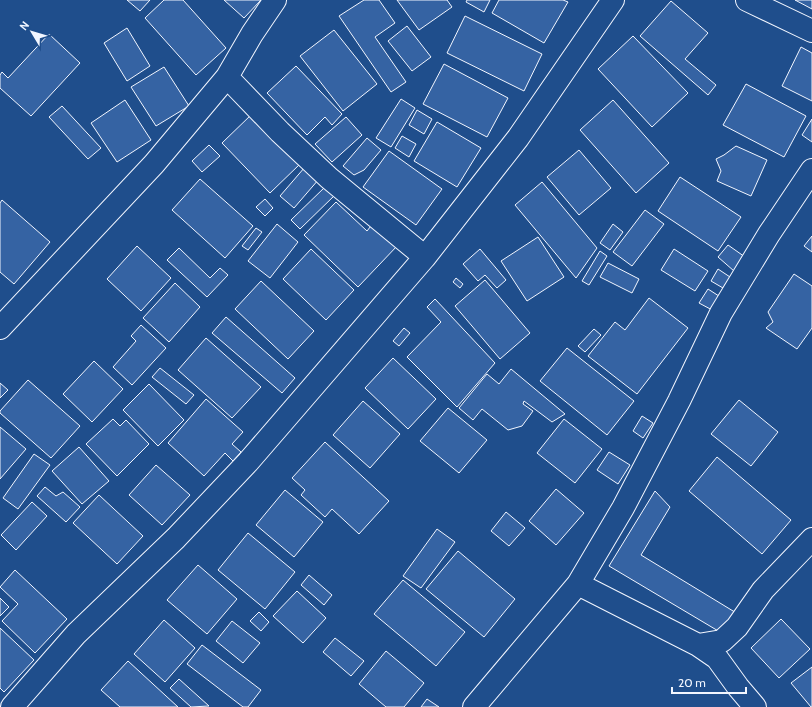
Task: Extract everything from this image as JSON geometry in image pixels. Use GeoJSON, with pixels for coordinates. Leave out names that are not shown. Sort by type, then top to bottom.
{"type":"FeatureCollection","features":[{"type":"Feature","properties":{"kind":"street"},"geometry":{"type":"LineString","coordinates":[[0,328],[154,164],[226,77],[275,0]]}},
{"type":"Feature","properties":{"kind":"street"},"geometry":{"type":"LineString","coordinates":[[12,707],[76,634],[176,538],[248,462],[426,257],[518,138],[613,0]]}},
{"type":"Feature","properties":{"kind":"street"},"geometry":{"type":"LineString","coordinates":[[747,0],[812,31]]}},
{"type":"Feature","properties":{"kind":"street"},"geometry":{"type":"LineString","coordinates":[[226,77],[280,132],[329,178],[426,257]]}},
{"type":"Feature","properties":{"kind":"street"},"geometry":{"type":"LineString","coordinates":[[474,707],[578,584],[623,508],[679,401],[721,313],[769,234],[812,170]]}},
{"type":"Feature","properties":{"kind":"street"},"geometry":{"type":"LineString","coordinates":[[698,645],[722,641],[737,627],[763,590],[812,540]]}},
{"type":"Feature","properties":{"kind":"street"},"geometry":{"type":"LineString","coordinates":[[578,584],[698,645],[717,658],[755,707]]}},
{"type":"Feature","properties":{"kind":"building"},"geometry":{"type":"Polygon","coordinates":[[[127,0],[150,0],[140,11],[127,0]]]}},
{"type":"Feature","properties":{"kind":"building"},"geometry":{"type":"Polygon","coordinates":[[[164,0],[183,0],[226,48],[196,75],[145,18],[164,0]]]}},
{"type":"Feature","properties":{"kind":"building"},"geometry":{"type":"Polygon","coordinates":[[[224,0],[261,0],[244,18],[224,0]]]}},
{"type":"Feature","properties":{"kind":"building"},"geometry":{"type":"Polygon","coordinates":[[[364,0],[379,0],[395,23],[375,37],[406,82],[391,92],[339,16],[364,0]]]}},
{"type":"Feature","properties":{"kind":"building"},"geometry":{"type":"Polygon","coordinates":[[[397,0],[447,0],[452,7],[419,30],[397,0]]]}},
{"type":"Feature","properties":{"kind":"building"},"geometry":{"type":"Polygon","coordinates":[[[467,0],[490,0],[484,12],[466,2],[467,0]]]}},
{"type":"Feature","properties":{"kind":"building"},"geometry":{"type":"Polygon","coordinates":[[[499,0],[563,0],[568,2],[544,43],[492,13],[499,0]]]}},
{"type":"Feature","properties":{"kind":"building"},"geometry":{"type":"Polygon","coordinates":[[[795,0],[812,0],[812,9],[795,0]]]}},
{"type":"Feature","properties":{"kind":"building"},"geometry":{"type":"Polygon","coordinates":[[[671,1],[708,33],[685,59],[716,85],[708,95],[640,36],[671,1]]]}},
{"type":"Feature","properties":{"kind":"building"},"geometry":{"type":"Polygon","coordinates":[[[465,16],[542,54],[524,91],[447,53],[465,16]]]}},
{"type":"Feature","properties":{"kind":"building"},"geometry":{"type":"Polygon","coordinates":[[[407,26],[431,57],[412,71],[388,41],[407,26]]]}},
{"type":"Feature","properties":{"kind":"building"},"geometry":{"type":"Polygon","coordinates":[[[127,28],[150,66],[127,81],[104,43],[127,28]]]}},
{"type":"Feature","properties":{"kind":"building"},"geometry":{"type":"Polygon","coordinates":[[[334,30],[377,84],[343,111],[300,56],[334,30]]]}},
{"type":"Feature","properties":{"kind":"building"},"geometry":{"type":"Polygon","coordinates":[[[49,34],[80,63],[31,116],[0,88],[0,75],[2,72],[8,78],[49,34]]]}},
{"type":"Feature","properties":{"kind":"building"},"geometry":{"type":"Polygon","coordinates":[[[633,36],[688,93],[652,127],[598,69],[633,36]]]}},
{"type":"Feature","properties":{"kind":"building"},"geometry":{"type":"Polygon","coordinates":[[[801,47],[812,53],[812,101],[782,86],[801,47]]]}},
{"type":"Feature","properties":{"kind":"building"},"geometry":{"type":"Polygon","coordinates":[[[444,64],[508,98],[487,137],[423,104],[444,64]]]}},
{"type":"Feature","properties":{"kind":"building"},"geometry":{"type":"Polygon","coordinates":[[[296,66],[342,114],[332,125],[325,117],[307,135],[267,93],[296,66]]]}},
{"type":"Feature","properties":{"kind":"building"},"geometry":{"type":"Polygon","coordinates":[[[164,67],[189,106],[156,126],[131,87],[164,67]]]}},
{"type":"Feature","properties":{"kind":"building"},"geometry":{"type":"Polygon","coordinates":[[[746,84],[806,116],[784,157],[723,125],[746,84]]]}},
{"type":"Feature","properties":{"kind":"building"},"geometry":{"type":"Polygon","coordinates":[[[401,99],[415,108],[391,147],[376,138],[401,99]]]}},
{"type":"Feature","properties":{"kind":"building"},"geometry":{"type":"Polygon","coordinates":[[[125,100],[151,140],[117,162],[91,123],[125,100]]]}},
{"type":"Feature","properties":{"kind":"building"},"geometry":{"type":"Polygon","coordinates":[[[613,100],[669,163],[636,193],[580,130],[613,100]]]}},
{"type":"Feature","properties":{"kind":"building"},"geometry":{"type":"Polygon","coordinates":[[[62,106],[101,148],[88,159],[49,117],[62,106]]]}},
{"type":"Feature","properties":{"kind":"building"},"geometry":{"type":"Polygon","coordinates":[[[417,110],[432,119],[424,134],[409,125],[417,110]]]}},
{"type":"Feature","properties":{"kind":"building"},"geometry":{"type":"Polygon","coordinates":[[[252,114],[300,164],[270,193],[222,143],[252,114]]]}},
{"type":"Feature","properties":{"kind":"building"},"geometry":{"type":"Polygon","coordinates":[[[346,117],[362,135],[332,162],[315,144],[346,117]]]}},
{"type":"Feature","properties":{"kind":"building"},"geometry":{"type":"Polygon","coordinates":[[[812,119],[812,142],[802,135],[812,119]]]}},
{"type":"Feature","properties":{"kind":"building"},"geometry":{"type":"Polygon","coordinates":[[[437,122],[481,148],[457,187],[414,161],[437,122]]]}},
{"type":"Feature","properties":{"kind":"building"},"geometry":{"type":"Polygon","coordinates":[[[402,136],[416,144],[409,157],[395,148],[402,136]]]}},
{"type":"Feature","properties":{"kind":"building"},"geometry":{"type":"Polygon","coordinates":[[[367,138],[381,150],[364,170],[354,175],[343,166],[367,138]]]}},
{"type":"Feature","properties":{"kind":"building"},"geometry":{"type":"Polygon","coordinates":[[[209,145],[220,156],[202,172],[192,161],[209,145]]]}},
{"type":"Feature","properties":{"kind":"building"},"geometry":{"type":"Polygon","coordinates":[[[736,146],[767,160],[751,196],[717,181],[721,171],[716,159],[736,146]]]}},
{"type":"Feature","properties":{"kind":"building"},"geometry":{"type":"Polygon","coordinates":[[[579,150],[611,188],[579,215],[547,177],[579,150]]]}},
{"type":"Feature","properties":{"kind":"building"},"geometry":{"type":"Polygon","coordinates":[[[389,151],[442,189],[416,225],[363,187],[389,151]]]}},
{"type":"Feature","properties":{"kind":"building"},"geometry":{"type":"Polygon","coordinates":[[[305,167],[319,179],[294,208],[280,196],[305,167]]]}},
{"type":"Feature","properties":{"kind":"building"},"geometry":{"type":"Polygon","coordinates":[[[680,177],[741,217],[718,251],[658,211],[680,177]]]}},
{"type":"Feature","properties":{"kind":"building"},"geometry":{"type":"Polygon","coordinates":[[[200,179],[253,226],[225,258],[172,210],[200,179]]]}},
{"type":"Feature","properties":{"kind":"building"},"geometry":{"type":"Polygon","coordinates":[[[542,182],[597,248],[576,278],[515,205],[542,182]]]}},
{"type":"Feature","properties":{"kind":"building"},"geometry":{"type":"Polygon","coordinates":[[[326,186],[335,195],[300,229],[291,220],[326,186]]]}},
{"type":"Feature","properties":{"kind":"building"},"geometry":{"type":"Polygon","coordinates":[[[265,199],[273,208],[265,216],[256,207],[265,199]]]}},
{"type":"Feature","properties":{"kind":"building"},"geometry":{"type":"Polygon","coordinates":[[[2,200],[50,242],[14,284],[0,272],[0,203],[2,200]]]}},
{"type":"Feature","properties":{"kind":"building"},"geometry":{"type":"Polygon","coordinates":[[[336,202],[367,231],[374,222],[398,245],[358,287],[304,235],[336,202]]]}},
{"type":"Feature","properties":{"kind":"building"},"geometry":{"type":"Polygon","coordinates":[[[645,210],[664,224],[632,266],[613,252],[645,210]]]}},
{"type":"Feature","properties":{"kind":"building"},"geometry":{"type":"Polygon","coordinates":[[[277,224],[298,242],[270,278],[248,261],[277,224]]]}},
{"type":"Feature","properties":{"kind":"building"},"geometry":{"type":"Polygon","coordinates":[[[613,224],[623,232],[610,250],[600,243],[613,224]]]}},
{"type":"Feature","properties":{"kind":"building"},"geometry":{"type":"Polygon","coordinates":[[[256,228],[262,232],[248,250],[242,246],[256,228]]]}},
{"type":"Feature","properties":{"kind":"building"},"geometry":{"type":"Polygon","coordinates":[[[812,236],[812,252],[804,246],[812,236]]]}},
{"type":"Feature","properties":{"kind":"building"},"geometry":{"type":"Polygon","coordinates":[[[538,237],[564,277],[527,301],[501,261],[538,237]]]}},
{"type":"Feature","properties":{"kind":"building"},"geometry":{"type":"Polygon","coordinates":[[[728,245],[745,257],[734,271],[718,257],[728,245]]]}},
{"type":"Feature","properties":{"kind":"building"},"geometry":{"type":"Polygon","coordinates":[[[137,246],[171,278],[141,311],[107,279],[137,246]]]}},
{"type":"Feature","properties":{"kind":"building"},"geometry":{"type":"Polygon","coordinates":[[[179,248],[210,278],[220,268],[228,275],[207,297],[167,260],[179,248]]]}},
{"type":"Feature","properties":{"kind":"building"},"geometry":{"type":"Polygon","coordinates":[[[311,249],[354,290],[326,320],[283,279],[311,249]]]}},
{"type":"Feature","properties":{"kind":"building"},"geometry":{"type":"Polygon","coordinates":[[[480,249],[506,280],[497,288],[485,275],[478,281],[463,264],[480,249]]]}},
{"type":"Feature","properties":{"kind":"building"},"geometry":{"type":"Polygon","coordinates":[[[674,249],[708,271],[695,291],[661,270],[674,249]]]}},
{"type":"Feature","properties":{"kind":"building"},"geometry":{"type":"Polygon","coordinates":[[[600,251],[607,256],[589,285],[582,281],[600,251]]]}},
{"type":"Feature","properties":{"kind":"building"},"geometry":{"type":"Polygon","coordinates":[[[608,263],[639,279],[632,293],[600,277],[608,263]]]}},
{"type":"Feature","properties":{"kind":"building"},"geometry":{"type":"Polygon","coordinates":[[[718,269],[730,277],[723,288],[711,281],[718,269]]]}},
{"type":"Feature","properties":{"kind":"building"},"geometry":{"type":"Polygon","coordinates":[[[794,274],[812,286],[812,328],[797,349],[766,328],[773,322],[768,312],[794,274]]]}},
{"type":"Feature","properties":{"kind":"building"},"geometry":{"type":"Polygon","coordinates":[[[456,278],[463,284],[460,288],[453,282],[456,278]]]}},
{"type":"Feature","properties":{"kind":"building"},"geometry":{"type":"Polygon","coordinates":[[[485,280],[530,333],[500,359],[455,306],[485,280]]]}},
{"type":"Feature","properties":{"kind":"building"},"geometry":{"type":"Polygon","coordinates":[[[261,281],[314,331],[288,359],[235,309],[261,281]]]}},
{"type":"Feature","properties":{"kind":"building"},"geometry":{"type":"Polygon","coordinates":[[[175,283],[200,307],[169,342],[143,318],[175,283]]]}},
{"type":"Feature","properties":{"kind":"building"},"geometry":{"type":"Polygon","coordinates":[[[708,289],[722,298],[714,311],[699,303],[708,289]]]}},
{"type":"Feature","properties":{"kind":"building"},"geometry":{"type":"Polygon","coordinates":[[[649,298],[688,328],[637,394],[588,356],[615,322],[625,330],[649,298]]]}},
{"type":"Feature","properties":{"kind":"building"},"geometry":{"type":"Polygon","coordinates":[[[435,299],[495,363],[457,407],[407,357],[441,322],[427,307],[435,299]]]}},
{"type":"Feature","properties":{"kind":"building"},"geometry":{"type":"Polygon","coordinates":[[[226,317],[295,378],[282,393],[212,333],[226,317]]]}},
{"type":"Feature","properties":{"kind":"building"},"geometry":{"type":"Polygon","coordinates":[[[141,325],[166,348],[132,385],[113,367],[136,341],[131,336],[141,325]]]}},
{"type":"Feature","properties":{"kind":"building"},"geometry":{"type":"Polygon","coordinates":[[[404,328],[410,333],[399,346],[393,341],[404,328]]]}},
{"type":"Feature","properties":{"kind":"building"},"geometry":{"type":"Polygon","coordinates":[[[594,329],[601,335],[585,352],[578,346],[594,329]]]}},
{"type":"Feature","properties":{"kind":"building"},"geometry":{"type":"Polygon","coordinates":[[[206,338],[261,387],[232,418],[178,370],[206,338]]]}},
{"type":"Feature","properties":{"kind":"building"},"geometry":{"type":"Polygon","coordinates":[[[567,348],[634,401],[607,435],[540,381],[567,348]]]}},
{"type":"Feature","properties":{"kind":"building"},"geometry":{"type":"Polygon","coordinates":[[[393,358],[436,399],[408,429],[365,388],[393,358]]]}},
{"type":"Feature","properties":{"kind":"building"},"geometry":{"type":"Polygon","coordinates":[[[94,361],[123,389],[92,422],[63,394],[94,361]]]}},
{"type":"Feature","properties":{"kind":"building"},"geometry":{"type":"Polygon","coordinates":[[[160,368],[194,395],[186,404],[152,377],[160,368]]]}},
{"type":"Feature","properties":{"kind":"building"},"geometry":{"type":"Polygon","coordinates":[[[511,369],[565,414],[552,422],[524,401],[523,404],[533,411],[522,426],[508,430],[482,409],[473,420],[459,408],[487,374],[499,384],[511,369]]]}},
{"type":"Feature","properties":{"kind":"building"},"geometry":{"type":"Polygon","coordinates":[[[28,380],[80,426],[51,458],[0,413],[0,411],[28,380]]]}},
{"type":"Feature","properties":{"kind":"building"},"geometry":{"type":"Polygon","coordinates":[[[0,383],[8,390],[0,398],[0,383]]]}},
{"type":"Feature","properties":{"kind":"building"},"geometry":{"type":"Polygon","coordinates":[[[149,384],[184,420],[158,446],[123,410],[149,384]]]}},
{"type":"Feature","properties":{"kind":"building"},"geometry":{"type":"Polygon","coordinates":[[[206,399],[243,432],[232,444],[241,452],[233,461],[225,453],[204,476],[168,443],[206,399]]]}},
{"type":"Feature","properties":{"kind":"building"},"geometry":{"type":"Polygon","coordinates":[[[739,400],[778,432],[751,466],[711,434],[739,400]]]}},
{"type":"Feature","properties":{"kind":"building"},"geometry":{"type":"Polygon","coordinates":[[[363,401],[400,434],[370,468],[333,435],[363,401]]]}},
{"type":"Feature","properties":{"kind":"building"},"geometry":{"type":"Polygon","coordinates":[[[448,408],[487,440],[459,473],[420,441],[448,408]]]}},
{"type":"Feature","properties":{"kind":"building"},"geometry":{"type":"Polygon","coordinates":[[[642,416],[653,423],[643,438],[633,431],[642,416]]]}},
{"type":"Feature","properties":{"kind":"building"},"geometry":{"type":"Polygon","coordinates":[[[113,419],[120,426],[126,420],[149,444],[117,476],[86,444],[113,419]]]}},
{"type":"Feature","properties":{"kind":"building"},"geometry":{"type":"Polygon","coordinates":[[[564,419],[602,449],[575,483],[537,453],[564,419]]]}},
{"type":"Feature","properties":{"kind":"building"},"geometry":{"type":"Polygon","coordinates":[[[0,427],[26,449],[0,479],[0,427]]]}},
{"type":"Feature","properties":{"kind":"building"},"geometry":{"type":"Polygon","coordinates":[[[325,442],[389,501],[359,534],[332,509],[325,517],[301,495],[305,490],[292,478],[325,442]]]}},
{"type":"Feature","properties":{"kind":"building"},"geometry":{"type":"Polygon","coordinates":[[[79,447],[109,481],[82,504],[52,471],[79,447]]]}},
{"type":"Feature","properties":{"kind":"building"},"geometry":{"type":"Polygon","coordinates":[[[609,452],[630,465],[618,484],[597,470],[609,452]]]}},
{"type":"Feature","properties":{"kind":"building"},"geometry":{"type":"Polygon","coordinates":[[[34,454],[50,465],[18,509],[3,498],[34,454]]]}},
{"type":"Feature","properties":{"kind":"building"},"geometry":{"type":"Polygon","coordinates":[[[717,457],[791,520],[762,554],[689,491],[717,457]]]}},
{"type":"Feature","properties":{"kind":"building"},"geometry":{"type":"Polygon","coordinates":[[[156,465],[190,495],[162,525],[129,495],[156,465]]]}},
{"type":"Feature","properties":{"kind":"building"},"geometry":{"type":"Polygon","coordinates":[[[45,487],[56,496],[63,492],[80,507],[66,522],[37,496],[45,487]]]}},
{"type":"Feature","properties":{"kind":"building"},"geometry":{"type":"Polygon","coordinates":[[[556,489],[584,513],[556,545],[529,521],[556,489]]]}},
{"type":"Feature","properties":{"kind":"building"},"geometry":{"type":"Polygon","coordinates":[[[285,490],[323,522],[294,557],[256,525],[285,490]]]}},
{"type":"Feature","properties":{"kind":"building"},"geometry":{"type":"Polygon","coordinates":[[[655,491],[670,507],[641,555],[738,614],[725,635],[609,566],[655,491]]]}},
{"type":"Feature","properties":{"kind":"building"},"geometry":{"type":"Polygon","coordinates":[[[99,495],[143,536],[117,564],[73,523],[99,495]]]}},
{"type":"Feature","properties":{"kind":"building"},"geometry":{"type":"Polygon","coordinates":[[[32,502],[47,516],[16,550],[1,535],[32,502]]]}},
{"type":"Feature","properties":{"kind":"building"},"geometry":{"type":"Polygon","coordinates":[[[506,512],[525,528],[509,546],[491,531],[506,512]]]}},
{"type":"Feature","properties":{"kind":"building"},"geometry":{"type":"Polygon","coordinates":[[[437,529],[455,542],[421,588],[403,576],[437,529]]]}},
{"type":"Feature","properties":{"kind":"building"},"geometry":{"type":"Polygon","coordinates":[[[248,533],[295,572],[265,609],[218,570],[248,533]]]}},
{"type":"Feature","properties":{"kind":"building"},"geometry":{"type":"Polygon","coordinates":[[[458,551],[515,599],[484,637],[426,589],[458,551]]]}},
{"type":"Feature","properties":{"kind":"building"},"geometry":{"type":"Polygon","coordinates":[[[198,565],[237,599],[207,634],[167,600],[198,565]]]}},
{"type":"Feature","properties":{"kind":"building"},"geometry":{"type":"Polygon","coordinates":[[[15,570],[67,619],[35,653],[2,621],[18,604],[0,587],[15,570]]]}},
{"type":"Feature","properties":{"kind":"building"},"geometry":{"type":"Polygon","coordinates":[[[309,575],[332,595],[324,605],[301,585],[309,575]]]}},
{"type":"Feature","properties":{"kind":"building"},"geometry":{"type":"Polygon","coordinates":[[[403,580],[465,632],[436,666],[374,614],[403,580]]]}},
{"type":"Feature","properties":{"kind":"building"},"geometry":{"type":"Polygon","coordinates":[[[297,591],[326,618],[303,643],[273,616],[297,591]]]}},
{"type":"Feature","properties":{"kind":"building"},"geometry":{"type":"Polygon","coordinates":[[[0,598],[9,607],[0,616],[0,598]]]}},
{"type":"Feature","properties":{"kind":"building"},"geometry":{"type":"Polygon","coordinates":[[[259,612],[269,622],[261,631],[250,621],[259,612]]]}},
{"type":"Feature","properties":{"kind":"building"},"geometry":{"type":"Polygon","coordinates":[[[781,619],[810,649],[779,678],[751,648],[781,619]]]}},
{"type":"Feature","properties":{"kind":"building"},"geometry":{"type":"Polygon","coordinates":[[[164,620],[195,648],[165,682],[134,654],[164,620]]]}},
{"type":"Feature","properties":{"kind":"building"},"geometry":{"type":"Polygon","coordinates":[[[232,621],[260,643],[243,663],[216,641],[232,621]]]}},
{"type":"Feature","properties":{"kind":"building"},"geometry":{"type":"Polygon","coordinates":[[[0,628],[34,660],[4,692],[0,688],[0,628]]]}},
{"type":"Feature","properties":{"kind":"building"},"geometry":{"type":"Polygon","coordinates":[[[335,638],[364,661],[351,676],[323,652],[335,638]]]}},
{"type":"Feature","properties":{"kind":"building"},"geometry":{"type":"Polygon","coordinates":[[[202,645],[261,690],[248,707],[243,707],[187,664],[202,645]]]}},
{"type":"Feature","properties":{"kind":"building"},"geometry":{"type":"Polygon","coordinates":[[[386,651],[424,683],[404,707],[386,707],[359,684],[386,651]]]}},
{"type":"Feature","properties":{"kind":"building"},"geometry":{"type":"Polygon","coordinates":[[[128,661],[178,707],[120,707],[101,690],[128,661]]]}},
{"type":"Feature","properties":{"kind":"building"},"geometry":{"type":"Polygon","coordinates":[[[812,667],[812,707],[811,707],[791,683],[812,667]]]}},
{"type":"Feature","properties":{"kind":"building"},"geometry":{"type":"Polygon","coordinates":[[[179,679],[209,706],[191,707],[170,688],[179,679]]]}},
{"type":"Feature","properties":{"kind":"building"},"geometry":{"type":"Polygon","coordinates":[[[427,699],[439,707],[421,707],[427,699]]]}}]}
